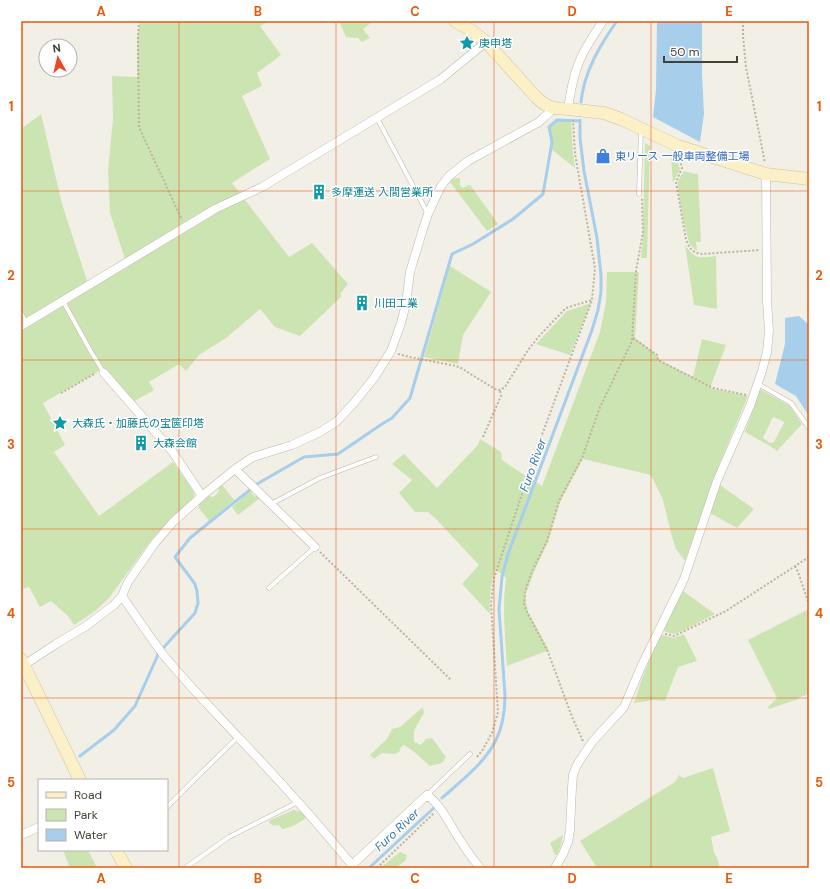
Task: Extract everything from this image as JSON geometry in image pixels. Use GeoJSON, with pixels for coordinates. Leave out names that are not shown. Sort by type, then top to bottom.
{"type":"FeatureCollection","features":[{"type":"Feature","properties":{"kind":"street"},"geometry":{"type":"LineString","coordinates":[[455,21],[472,31],[486,42],[544,104],[554,108],[604,113],[621,119],[678,146],[766,174],[809,179]]}},
{"type":"Feature","properties":{"kind":"street"},"geometry":{"type":"LineString","coordinates":[[568,109],[573,81],[578,65],[585,49],[603,21]]}},
{"type":"Feature","properties":{"kind":"street"},"geometry":{"type":"LineString","coordinates":[[24,324],[215,209],[262,187],[441,79],[486,42]]}},
{"type":"Feature","properties":{"kind":"street"},"geometry":{"type":"LineString","coordinates":[[80,779],[22,664],[86,626],[114,605],[122,596],[128,582],[155,543],[173,522],[235,469],[253,457],[292,445],[320,432],[336,422],[354,403],[374,378],[391,351],[406,304],[410,272],[428,214],[441,186],[449,176],[468,161],[540,122],[554,108]]}},
{"type":"Feature","properties":{"kind":"street"},"geometry":{"type":"LineString","coordinates":[[555,868],[568,842],[573,775],[580,760],[593,740],[624,707],[641,667],[684,579],[717,481],[758,384],[767,352],[769,331],[766,250],[766,174]]}},
{"type":"Feature","properties":{"kind":"street"},"geometry":{"type":"LineString","coordinates":[[103,371],[172,452],[202,496]]}},
{"type":"Feature","properties":{"kind":"street"},"geometry":{"type":"LineString","coordinates":[[235,469],[315,547]]}},
{"type":"Feature","properties":{"kind":"street"},"geometry":{"type":"LineString","coordinates":[[122,596],[162,652],[210,708],[298,802],[352,865],[427,795],[440,808],[480,868]]}},
{"type":"Feature","properties":{"kind":"street"},"geometry":{"type":"LineString","coordinates":[[21,836],[38,828]]}},
{"type":"Feature","properties":{"kind":"street"},"geometry":{"type":"LineString","coordinates":[[117,851],[126,868]]}},
{"type":"Feature","properties":{"kind":"lane"},"geometry":{"type":"LineString","coordinates":[[376,118],[428,214]]}},
{"type":"Feature","properties":{"kind":"lane"},"geometry":{"type":"LineString","coordinates":[[639,194],[641,128]]}},
{"type":"Feature","properties":{"kind":"lane"},"geometry":{"type":"LineString","coordinates":[[63,301],[103,371]]}},
{"type":"Feature","properties":{"kind":"lane"},"geometry":{"type":"LineString","coordinates":[[21,313],[24,324]]}},
{"type":"Feature","properties":{"kind":"lane"},"geometry":{"type":"LineString","coordinates":[[758,384],[791,403],[809,428]]}},
{"type":"Feature","properties":{"kind":"lane"},"geometry":{"type":"LineString","coordinates":[[271,504],[320,478],[376,457]]}},
{"type":"Feature","properties":{"kind":"lane"},"geometry":{"type":"LineString","coordinates":[[269,588],[315,547]]}},
{"type":"Feature","properties":{"kind":"lane"},"geometry":{"type":"LineString","coordinates":[[168,806],[238,737]]}},
{"type":"Feature","properties":{"kind":"lane"},"geometry":{"type":"LineString","coordinates":[[427,795],[470,754]]}},
{"type":"Feature","properties":{"kind":"lane"},"geometry":{"type":"LineString","coordinates":[[185,868],[228,837],[298,802]]}},
{"type":"Feature","properties":{"kind":"path"},"geometry":{"type":"LineString","coordinates":[[139,21],[139,127],[185,228]]}},
{"type":"Feature","properties":{"kind":"path"},"geometry":{"type":"LineString","coordinates":[[743,21],[746,67],[765,159],[766,174]]}},
{"type":"Feature","properties":{"kind":"path"},"geometry":{"type":"LineString","coordinates":[[492,733],[498,712],[491,604],[494,578],[539,443],[592,300],[595,268],[575,154],[573,122]]}},
{"type":"Feature","properties":{"kind":"path"},"geometry":{"type":"LineString","coordinates":[[674,156],[679,160],[682,168],[676,182],[677,193],[686,240],[690,248],[693,251],[702,254],[766,250]]}},
{"type":"Feature","properties":{"kind":"path"},"geometry":{"type":"LineString","coordinates":[[587,749],[572,717],[548,652],[527,612],[524,604],[524,592],[547,541],[559,501],[582,458],[600,407],[633,338],[636,271],[642,232],[642,200],[639,194]]}},
{"type":"Feature","properties":{"kind":"path"},"geometry":{"type":"LineString","coordinates":[[500,390],[504,387],[528,350],[566,308],[592,300]]}},
{"type":"Feature","properties":{"kind":"path"},"geometry":{"type":"LineString","coordinates":[[633,338],[657,355],[658,360],[713,388],[753,396]]}},
{"type":"Feature","properties":{"kind":"path"},"geometry":{"type":"LineString","coordinates":[[391,351],[418,359],[456,366],[495,389],[500,390]]}},
{"type":"Feature","properties":{"kind":"path"},"geometry":{"type":"LineString","coordinates":[[61,393],[103,371]]}},
{"type":"Feature","properties":{"kind":"path"},"geometry":{"type":"LineString","coordinates":[[483,438],[501,396],[500,390]]}},
{"type":"Feature","properties":{"kind":"path"},"geometry":{"type":"LineString","coordinates":[[315,547],[451,680]]}},
{"type":"Feature","properties":{"kind":"path"},"geometry":{"type":"LineString","coordinates":[[659,631],[674,636],[726,611],[809,557]]}},
{"type":"Feature","properties":{"kind":"path"},"geometry":{"type":"LineString","coordinates":[[795,566],[809,604]]}},
{"type":"Feature","properties":{"kind":"path"},"geometry":{"type":"LineString","coordinates":[[377,868],[440,808]]}},
{"type":"Feature","properties":{"kind":"green space"},"geometry":{"type":"Polygon","coordinates":[[[140,21],[269,21],[260,26],[281,55],[257,73],[262,86],[242,96],[270,159],[232,183],[289,257],[312,243],[348,284],[340,294],[342,296],[300,336],[275,327],[260,309],[226,338],[199,355],[186,371],[179,364],[149,382],[154,390],[133,402],[104,368],[43,403],[65,445],[54,452],[99,516],[173,462],[194,492],[194,499],[170,519],[152,539],[109,598],[94,612],[74,625],[68,616],[51,601],[40,607],[29,587],[22,589],[21,586],[21,325],[24,323],[21,318],[21,129],[41,114],[62,204],[88,284],[126,262],[110,213],[108,170],[113,119],[112,76],[137,77],[137,38],[140,21]]]}},
{"type":"Feature","properties":{"kind":"green space"},"geometry":{"type":"Polygon","coordinates":[[[339,21],[372,21],[363,29],[370,38],[362,42],[358,38],[346,37],[339,21]]]}},
{"type":"Feature","properties":{"kind":"green space"},"geometry":{"type":"Polygon","coordinates":[[[557,121],[571,121],[575,168],[551,149],[552,141],[550,127],[557,121]]]}},
{"type":"Feature","properties":{"kind":"green space"},"geometry":{"type":"Polygon","coordinates":[[[645,143],[650,146],[647,258],[641,258],[643,233],[645,143]]]}},
{"type":"Feature","properties":{"kind":"green space"},"geometry":{"type":"Polygon","coordinates":[[[671,157],[678,163],[680,169],[673,183],[671,157]]]}},
{"type":"Feature","properties":{"kind":"green space"},"geometry":{"type":"Polygon","coordinates":[[[684,171],[698,174],[701,242],[696,242],[697,251],[688,240],[680,203],[678,182],[684,171]]]}},
{"type":"Feature","properties":{"kind":"green space"},"geometry":{"type":"Polygon","coordinates":[[[456,178],[460,179],[461,187],[471,186],[498,224],[487,231],[450,182],[456,178]]]}},
{"type":"Feature","properties":{"kind":"green space"},"geometry":{"type":"Polygon","coordinates":[[[685,245],[695,256],[716,256],[717,309],[694,305],[685,245]]]}},
{"type":"Feature","properties":{"kind":"green space"},"geometry":{"type":"Polygon","coordinates":[[[450,266],[491,292],[463,335],[458,364],[424,357],[450,266]]]}},
{"type":"Feature","properties":{"kind":"green space"},"geometry":{"type":"Polygon","coordinates":[[[607,272],[639,272],[635,338],[657,355],[659,360],[693,377],[702,339],[726,345],[710,388],[748,396],[719,465],[685,561],[676,549],[663,500],[651,475],[583,459],[560,502],[548,542],[526,593],[528,612],[549,650],[507,666],[504,611],[506,578],[495,569],[492,580],[489,613],[462,584],[479,565],[428,512],[415,512],[399,493],[412,480],[392,464],[404,454],[437,488],[478,445],[480,439],[501,452],[502,460],[542,486],[600,332],[606,302],[607,272]]]}},
{"type":"Feature","properties":{"kind":"green space"},"geometry":{"type":"Polygon","coordinates":[[[591,303],[570,355],[536,344],[567,311],[591,303]]]}},
{"type":"Feature","properties":{"kind":"green space"},"geometry":{"type":"Polygon","coordinates":[[[760,389],[790,406],[802,424],[777,451],[745,432],[760,389]],[[773,417],[763,438],[770,443],[774,442],[784,423],[783,421],[773,417]]]}},
{"type":"Feature","properties":{"kind":"green space"},"geometry":{"type":"Polygon","coordinates":[[[222,485],[234,500],[209,521],[199,508],[199,504],[208,496],[213,497],[216,495],[219,490],[218,487],[222,485]]]}},
{"type":"Feature","properties":{"kind":"green space"},"geometry":{"type":"Polygon","coordinates":[[[720,485],[754,509],[737,528],[710,513],[720,485]]]}},
{"type":"Feature","properties":{"kind":"green space"},"geometry":{"type":"Polygon","coordinates":[[[250,491],[255,497],[257,495],[260,498],[238,515],[232,507],[250,491]]]}},
{"type":"Feature","properties":{"kind":"green space"},"geometry":{"type":"Polygon","coordinates":[[[683,591],[715,614],[680,632],[675,634],[669,633],[663,630],[683,591]]]}},
{"type":"Feature","properties":{"kind":"green space"},"geometry":{"type":"Polygon","coordinates":[[[809,609],[809,694],[769,709],[768,707],[777,698],[748,640],[809,609]]]}},
{"type":"Feature","properties":{"kind":"green space"},"geometry":{"type":"Polygon","coordinates":[[[684,634],[697,661],[678,667],[665,701],[654,700],[634,703],[642,678],[660,635],[674,638],[684,634]]]}},
{"type":"Feature","properties":{"kind":"green space"},"geometry":{"type":"Polygon","coordinates":[[[423,707],[424,713],[414,731],[414,742],[421,745],[426,739],[432,738],[446,757],[442,763],[430,766],[404,745],[401,747],[400,751],[395,754],[382,753],[374,759],[370,755],[387,739],[392,729],[400,727],[423,707]]]}},
{"type":"Feature","properties":{"kind":"green space"},"geometry":{"type":"Polygon","coordinates":[[[713,768],[730,831],[711,837],[714,852],[720,868],[597,868],[580,841],[675,782],[679,775],[683,778],[713,768]]]}},
{"type":"Feature","properties":{"kind":"green space"},"geometry":{"type":"Polygon","coordinates":[[[294,810],[302,812],[306,816],[305,819],[282,829],[279,825],[276,826],[269,822],[270,820],[294,810]]]}},
{"type":"Feature","properties":{"kind":"green space"},"geometry":{"type":"Polygon","coordinates":[[[563,835],[557,855],[555,855],[550,843],[563,835]]]}},
{"type":"Feature","properties":{"kind":"green space"},"geometry":{"type":"Polygon","coordinates":[[[63,851],[88,851],[97,868],[70,868],[63,851]]]}},
{"type":"Feature","properties":{"kind":"green space"},"geometry":{"type":"Polygon","coordinates":[[[400,852],[407,855],[405,861],[395,868],[380,868],[400,852]]]}},
{"type":"Feature","properties":{"kind":"water"},"geometry":{"type":"Polygon","coordinates":[[[657,21],[702,21],[704,114],[700,142],[653,117],[656,90],[657,21]]]}},
{"type":"Feature","properties":{"kind":"water"},"geometry":{"type":"Polygon","coordinates":[[[799,316],[809,325],[809,416],[796,396],[775,384],[785,344],[785,318],[799,316]]]}},
{"type":"Feature","properties":{"kind":"waterway","name":"Furo River"},"geometry":{"type":"LineString","coordinates":[[581,102],[589,70],[617,21]]}},
{"type":"Feature","properties":{"kind":"waterway"},"geometry":{"type":"LineString","coordinates":[[164,647],[195,613],[198,603],[195,584],[175,557],[190,538],[257,484],[304,457],[338,454],[392,418],[410,398],[452,254],[473,244],[513,219],[543,194],[552,142],[549,127],[557,120],[580,121]]}},
{"type":"Feature","properties":{"kind":"waterway","name":"Furo River"},"geometry":{"type":"LineString","coordinates":[[442,798],[485,757],[496,740],[502,724],[505,695],[499,609],[502,577],[508,554],[592,330],[598,310],[601,292],[601,275],[597,238],[584,171],[580,138],[580,120]]}},
{"type":"Feature","properties":{"kind":"waterway"},"geometry":{"type":"LineString","coordinates":[[80,756],[114,730],[135,706],[158,653]]}},
{"type":"Feature","properties":{"kind":"waterway","name":"Furo River"},"geometry":{"type":"LineString","coordinates":[[369,868],[437,805]]}},
{"type":"Feature","properties":{"kind":"place","name":"庚申塔"},"geometry":{"type":"Point","coordinates":[467,43]}},
{"type":"Feature","properties":{"kind":"place","name":"東リース 一般車両整備工場"},"geometry":{"type":"Point","coordinates":[603,156]}},
{"type":"Feature","properties":{"kind":"place","name":"多摩運送 入間営業所"},"geometry":{"type":"Point","coordinates":[319,192]}},
{"type":"Feature","properties":{"kind":"place","name":"川田工業"},"geometry":{"type":"Point","coordinates":[362,303]}},
{"type":"Feature","properties":{"kind":"place","name":"大森氏・加藤氏の宝篋印塔"},"geometry":{"type":"Point","coordinates":[60,423]}},
{"type":"Feature","properties":{"kind":"place","name":"大森会館"},"geometry":{"type":"Point","coordinates":[141,443]}}]}
